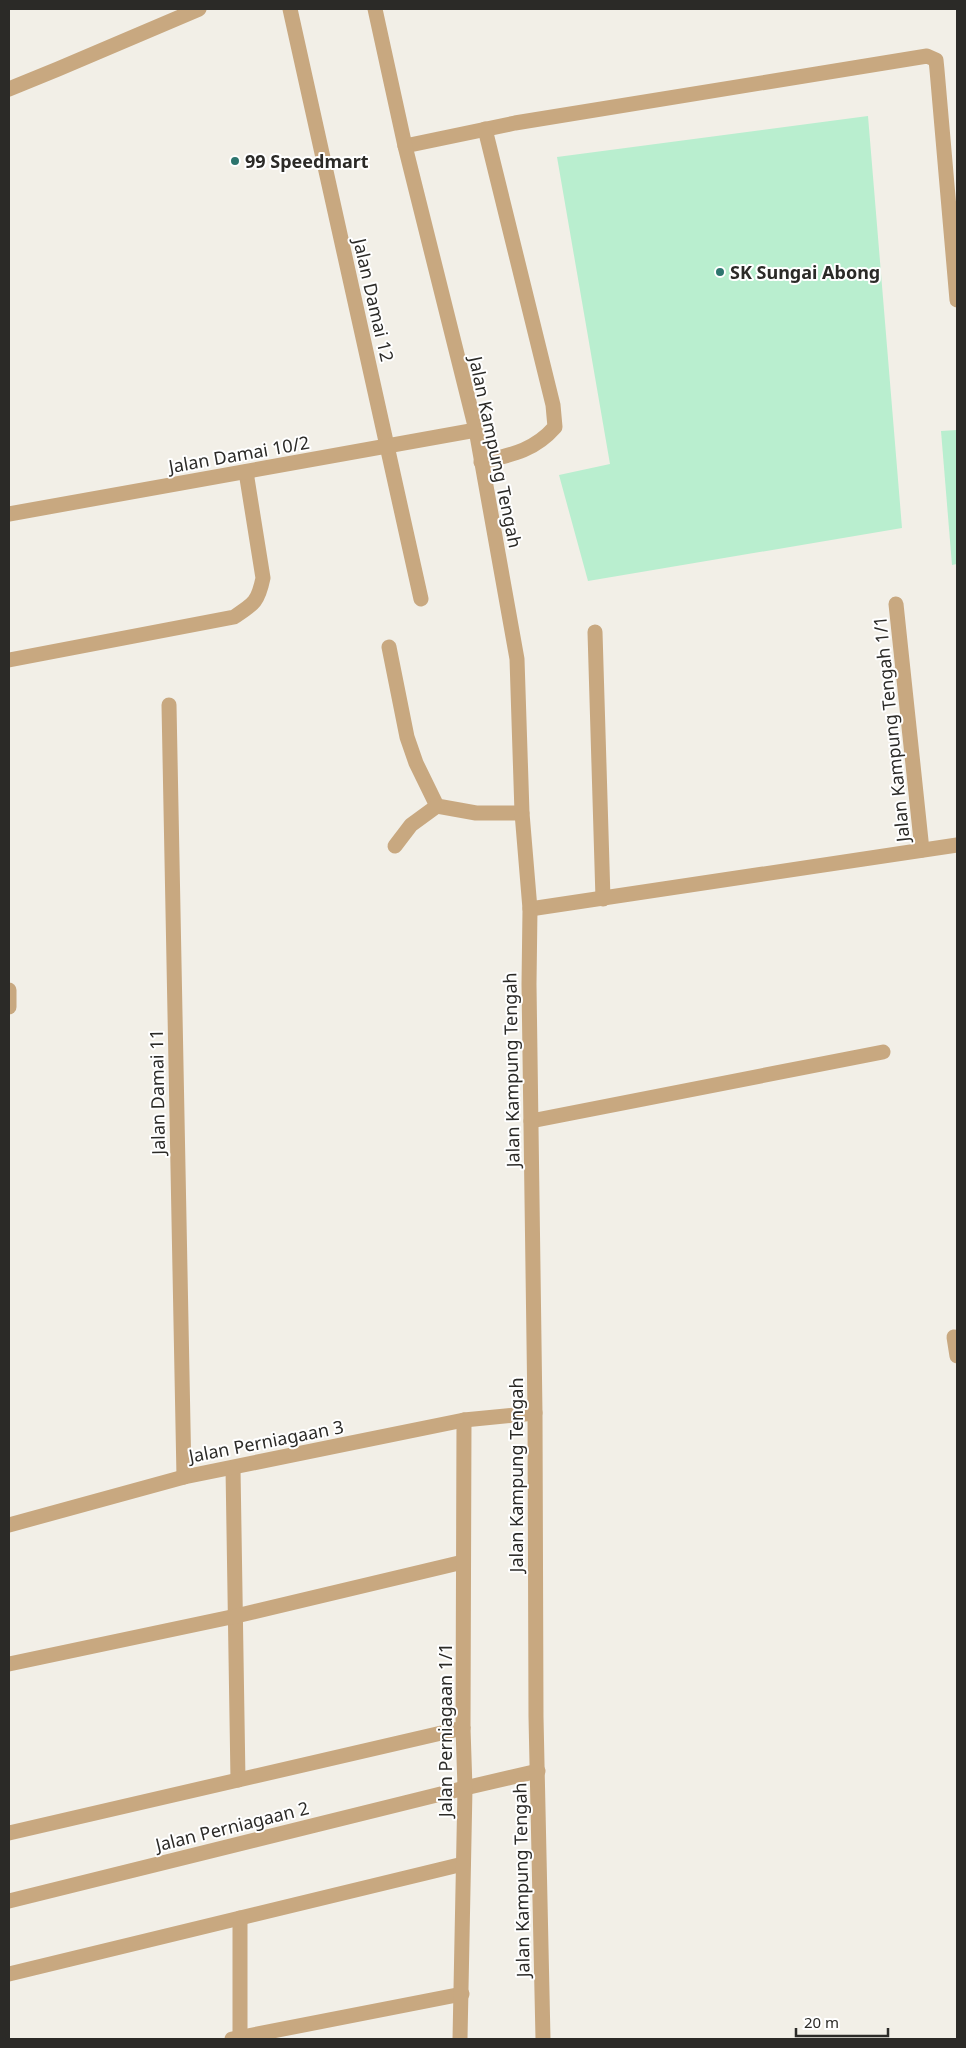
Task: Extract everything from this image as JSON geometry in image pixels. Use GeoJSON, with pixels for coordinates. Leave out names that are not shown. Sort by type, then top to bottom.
{"type":"FeatureCollection","features":[{"type":"Feature","properties":{"kind":"street"},"geometry":{"type":"LineString","coordinates":[[9,88],[199,9]]}},
{"type":"Feature","properties":{"kind":"street","name":"Jalan Damai 12"},"geometry":{"type":"LineString","coordinates":[[290,9],[421,599]]}},
{"type":"Feature","properties":{"kind":"street","name":"Jalan Kampung Tengah"},"geometry":{"type":"LineString","coordinates":[[374,9],[405,146],[476,430],[517,659],[522,813],[530,910],[528,984],[535,1413],[538,1770],[544,2039]]}},
{"type":"Feature","properties":{"kind":"street"},"geometry":{"type":"LineString","coordinates":[[405,146],[485,129],[928,56],[936,60],[957,300]]}},
{"type":"Feature","properties":{"kind":"street"},"geometry":{"type":"LineString","coordinates":[[481,462],[520,453],[544,439],[555,427],[553,405],[485,129]]}},
{"type":"Feature","properties":{"kind":"street","name":"Jalan Damai 10/2"},"geometry":{"type":"LineString","coordinates":[[9,514],[476,430]]}},
{"type":"Feature","properties":{"kind":"street"},"geometry":{"type":"LineString","coordinates":[[9,660],[234,617],[252,606],[260,593],[263,578],[246,472]]}},
{"type":"Feature","properties":{"kind":"street","name":"Jalan Kampung Tengah 1/1"},"geometry":{"type":"LineString","coordinates":[[896,604],[922,850]]}},
{"type":"Feature","properties":{"kind":"street"},"geometry":{"type":"LineString","coordinates":[[595,632],[603,899]]}},
{"type":"Feature","properties":{"kind":"street"},"geometry":{"type":"LineString","coordinates":[[389,647],[407,737],[416,763],[437,806]]}},
{"type":"Feature","properties":{"kind":"street","name":"Jalan Damai 11"},"geometry":{"type":"LineString","coordinates":[[169,705],[184,1477]]}},
{"type":"Feature","properties":{"kind":"street"},"geometry":{"type":"LineString","coordinates":[[395,846],[411,825],[437,806],[476,813],[522,813]]}},
{"type":"Feature","properties":{"kind":"street"},"geometry":{"type":"LineString","coordinates":[[530,910],[957,845]]}},
{"type":"Feature","properties":{"kind":"street"},"geometry":{"type":"LineString","coordinates":[[9,990],[9,1007]]}},
{"type":"Feature","properties":{"kind":"street"},"geometry":{"type":"LineString","coordinates":[[531,1121],[883,1052]]}},
{"type":"Feature","properties":{"kind":"street"},"geometry":{"type":"LineString","coordinates":[[954,1337],[957,1356]]}},
{"type":"Feature","properties":{"kind":"street","name":"Jalan Perniagaan 3"},"geometry":{"type":"LineString","coordinates":[[9,1525],[184,1477],[464,1420],[535,1413]]}},
{"type":"Feature","properties":{"kind":"street","name":"Jalan Perniagaan 1/1"},"geometry":{"type":"LineString","coordinates":[[460,2039],[465,1788],[463,1728],[464,1420]]}},
{"type":"Feature","properties":{"kind":"street"},"geometry":{"type":"LineString","coordinates":[[233,1468],[238,1780]]}},
{"type":"Feature","properties":{"kind":"street"},"geometry":{"type":"LineString","coordinates":[[9,1664],[236,1616],[463,1562]]}},
{"type":"Feature","properties":{"kind":"street"},"geometry":{"type":"LineString","coordinates":[[9,1833],[463,1728]]}},
{"type":"Feature","properties":{"kind":"street","name":"Jalan Perniagaan 2"},"geometry":{"type":"LineString","coordinates":[[9,1901],[538,1770]]}},
{"type":"Feature","properties":{"kind":"street"},"geometry":{"type":"LineString","coordinates":[[9,1974],[463,1864]]}},
{"type":"Feature","properties":{"kind":"street"},"geometry":{"type":"LineString","coordinates":[[240,1918],[237,2039],[462,1994]]}},
{"type":"Feature","properties":{"kind":"green space"},"geometry":{"type":"Polygon","coordinates":[[[868,116],[902,528],[588,581],[559,475],[610,464],[557,157],[868,116]]]}},
{"type":"Feature","properties":{"kind":"green space"},"geometry":{"type":"Polygon","coordinates":[[[957,430],[957,564],[952,565],[941,431],[957,430]]]}},
{"type":"Feature","properties":{"kind":"place","name":"99 Speedmart"},"geometry":{"type":"Point","coordinates":[235,161]}},
{"type":"Feature","properties":{"kind":"place","name":"SK Sungai Abong"},"geometry":{"type":"Point","coordinates":[720,272]}}]}
